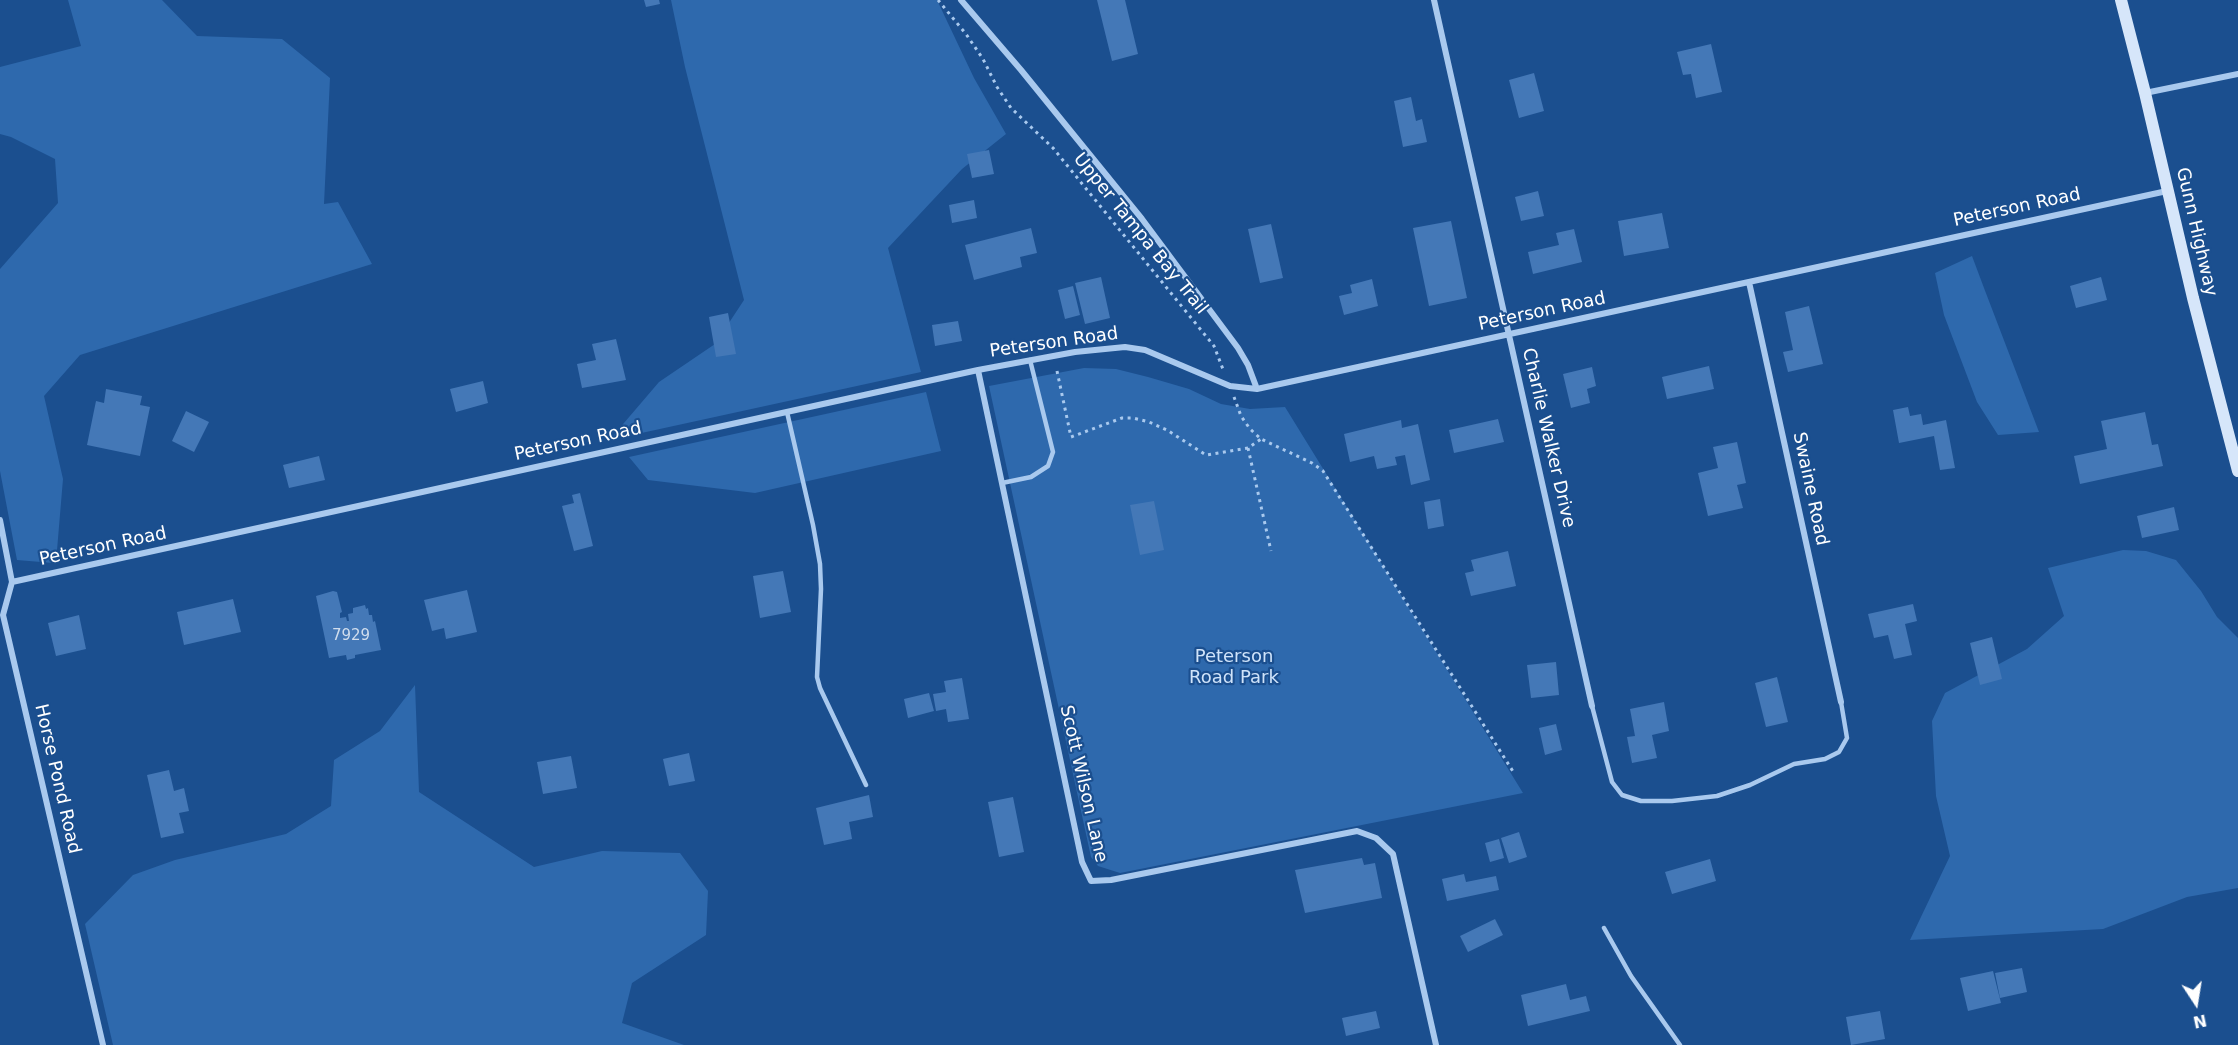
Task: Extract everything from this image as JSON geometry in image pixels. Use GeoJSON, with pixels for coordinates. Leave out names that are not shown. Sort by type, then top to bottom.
{"type":"FeatureCollection","features":[{"type":"Feature","properties":{"kind":"main road","name":"Gunn Highway"},"geometry":{"type":"LineString","coordinates":[[2121,0],[2190,287],[2238,471]]}},
{"type":"Feature","properties":{"kind":"street"},"geometry":{"type":"LineString","coordinates":[[961,0],[1142,219],[1238,348],[1248,365],[1257,389]]}},
{"type":"Feature","properties":{"kind":"street","name":"Charlie Walker Drive"},"geometry":{"type":"LineString","coordinates":[[1434,0],[1592,706]]}},
{"type":"Feature","properties":{"kind":"street"},"geometry":{"type":"LineString","coordinates":[[2145,93],[2238,74]]}},
{"type":"Feature","properties":{"kind":"street","name":"Peterson Road"},"geometry":{"type":"LineString","coordinates":[[12,582],[1030,360],[1075,352],[1125,347],[1145,350],[1230,386],[1257,389],[2168,191]]}},
{"type":"Feature","properties":{"kind":"street","name":"Swaine Road"},"geometry":{"type":"LineString","coordinates":[[1749,282],[1841,702]]}},
{"type":"Feature","properties":{"kind":"street","name":"Scott Wilson Lane"},"geometry":{"type":"LineString","coordinates":[[978,370],[1082,862],[1091,881],[1111,880],[1358,831],[1376,838],[1393,854],[1436,1045]]}},
{"type":"Feature","properties":{"kind":"street","name":"Horse Pond Road"},"geometry":{"type":"LineString","coordinates":[[0,520],[12,582],[3,615],[103,1045]]}},
{"type":"Feature","properties":{"kind":"lane"},"geometry":{"type":"LineString","coordinates":[[1002,483],[1030,477],[1048,466],[1053,452],[1030,360]]}},
{"type":"Feature","properties":{"kind":"lane"},"geometry":{"type":"LineString","coordinates":[[786,412],[820,564],[817,676],[820,688],[866,785]]}},
{"type":"Feature","properties":{"kind":"lane"},"geometry":{"type":"LineString","coordinates":[[1592,706],[1612,782],[1622,795],[1641,801],[1672,801],[1717,795],[1750,784],[1794,764],[1825,759],[1839,752],[1847,738],[1841,702]]}},
{"type":"Feature","properties":{"kind":"lane"},"geometry":{"type":"LineString","coordinates":[[1604,928],[1631,976],[1680,1045]]}},
{"type":"Feature","properties":{"kind":"path","name":"Upper Tampa Bay Trail"},"geometry":{"type":"LineString","coordinates":[[938,0],[983,59],[1011,108],[1053,148],[1214,346],[1241,416],[1250,429],[1261,439],[1312,463],[1323,471],[1514,773]]}},
{"type":"Feature","properties":{"kind":"path"},"geometry":{"type":"LineString","coordinates":[[1057,371],[1071,437],[1122,418],[1132,418],[1167,430],[1206,455],[1248,448],[1261,439]]}},
{"type":"Feature","properties":{"kind":"path"},"geometry":{"type":"LineString","coordinates":[[1248,448],[1271,551]]}},
{"type":"Feature","properties":{"kind":"green space"},"geometry":{"type":"Polygon","coordinates":[[[68,0],[162,0],[197,36],[282,39],[330,78],[324,204],[338,202],[372,264],[80,355],[44,396],[63,479],[56,562],[53,563],[17,560],[0,471],[0,269],[58,203],[55,159],[11,137],[0,134],[0,67],[81,46],[68,0]]]}},
{"type":"Feature","properties":{"kind":"green space"},"geometry":{"type":"Polygon","coordinates":[[[671,0],[937,0],[974,78],[1006,134],[962,169],[888,248],[921,372],[614,439],[612,437],[659,382],[715,344],[744,300],[685,67],[671,0]]]}},
{"type":"Feature","properties":{"kind":"green space"},"geometry":{"type":"Polygon","coordinates":[[[1972,256],[2039,432],[1998,435],[1977,402],[1944,315],[1935,273],[1972,256]]]}},
{"type":"Feature","properties":{"kind":"green space","name":"Peterson Road Park"},"geometry":{"type":"Polygon","coordinates":[[[1084,368],[1116,369],[1148,377],[1189,389],[1221,404],[1250,409],[1285,407],[1523,793],[1120,873],[1098,866],[1091,857],[989,386],[1084,368]]]}},
{"type":"Feature","properties":{"kind":"green space"},"geometry":{"type":"Polygon","coordinates":[[[926,392],[941,451],[755,493],[648,480],[629,457],[926,392]]]}},
{"type":"Feature","properties":{"kind":"green space"},"geometry":{"type":"Polygon","coordinates":[[[2123,550],[2146,551],[2176,560],[2201,591],[2217,617],[2238,638],[2238,888],[2187,897],[2103,929],[1910,940],[1950,856],[1936,796],[1932,721],[1945,693],[2027,649],[2064,616],[2048,568],[2123,550]]]}},
{"type":"Feature","properties":{"kind":"green space"},"geometry":{"type":"Polygon","coordinates":[[[415,685],[419,792],[534,867],[602,851],[680,853],[708,891],[706,935],[632,983],[622,1023],[684,1045],[113,1045],[85,924],[133,875],[175,860],[286,834],[331,806],[334,760],[380,731],[415,685]]]}},
{"type":"Feature","properties":{"kind":"building"},"geometry":{"type":"Polygon","coordinates":[[[644,0],[659,0],[660,4],[646,7],[644,0]]]}},
{"type":"Feature","properties":{"kind":"building"},"geometry":{"type":"Polygon","coordinates":[[[1097,0],[1125,0],[1138,54],[1112,61],[1097,0]]]}},
{"type":"Feature","properties":{"kind":"building"},"geometry":{"type":"Polygon","coordinates":[[[1711,44],[1722,92],[1696,98],[1691,74],[1683,75],[1677,52],[1711,44]]]}},
{"type":"Feature","properties":{"kind":"building"},"geometry":{"type":"Polygon","coordinates":[[[1534,73],[1544,111],[1519,118],[1509,80],[1534,73]]]}},
{"type":"Feature","properties":{"kind":"building"},"geometry":{"type":"Polygon","coordinates":[[[1411,97],[1416,121],[1422,119],[1427,142],[1403,147],[1394,101],[1411,97]]]}},
{"type":"Feature","properties":{"kind":"building"},"geometry":{"type":"Polygon","coordinates":[[[989,150],[994,174],[972,178],[967,154],[989,150]]]}},
{"type":"Feature","properties":{"kind":"building"},"geometry":{"type":"Polygon","coordinates":[[[1538,191],[1544,216],[1521,221],[1515,197],[1538,191]]]}},
{"type":"Feature","properties":{"kind":"building"},"geometry":{"type":"Polygon","coordinates":[[[974,200],[977,218],[952,223],[949,205],[974,200]]]}},
{"type":"Feature","properties":{"kind":"building"},"geometry":{"type":"Polygon","coordinates":[[[1662,213],[1669,248],[1624,256],[1618,221],[1662,213]]]}},
{"type":"Feature","properties":{"kind":"building"},"geometry":{"type":"Polygon","coordinates":[[[1451,221],[1467,298],[1429,306],[1413,228],[1451,221]]]}},
{"type":"Feature","properties":{"kind":"building"},"geometry":{"type":"Polygon","coordinates":[[[1271,224],[1283,278],[1260,283],[1248,229],[1271,224]]]}},
{"type":"Feature","properties":{"kind":"building"},"geometry":{"type":"Polygon","coordinates":[[[1031,228],[1037,253],[1020,257],[1022,267],[974,280],[965,245],[1031,228]]]}},
{"type":"Feature","properties":{"kind":"building"},"geometry":{"type":"Polygon","coordinates":[[[1574,229],[1582,262],[1533,274],[1528,252],[1559,245],[1556,233],[1574,229]]]}},
{"type":"Feature","properties":{"kind":"building"},"geometry":{"type":"Polygon","coordinates":[[[1101,277],[1110,318],[1085,324],[1075,283],[1101,277]]]}},
{"type":"Feature","properties":{"kind":"building"},"geometry":{"type":"Polygon","coordinates":[[[2101,277],[2107,300],[2076,308],[2070,286],[2101,277]]]}},
{"type":"Feature","properties":{"kind":"building"},"geometry":{"type":"Polygon","coordinates":[[[1372,279],[1378,306],[1344,315],[1339,296],[1352,293],[1350,285],[1372,279]]]}},
{"type":"Feature","properties":{"kind":"building"},"geometry":{"type":"Polygon","coordinates":[[[1073,286],[1080,315],[1065,319],[1058,290],[1073,286]]]}},
{"type":"Feature","properties":{"kind":"building"},"geometry":{"type":"Polygon","coordinates":[[[1809,306],[1823,364],[1788,372],[1783,352],[1793,350],[1785,312],[1809,306]]]}},
{"type":"Feature","properties":{"kind":"building"},"geometry":{"type":"Polygon","coordinates":[[[728,313],[736,354],[716,357],[709,317],[728,313]]]}},
{"type":"Feature","properties":{"kind":"building"},"geometry":{"type":"Polygon","coordinates":[[[958,321],[962,341],[935,346],[932,325],[958,321]]]}},
{"type":"Feature","properties":{"kind":"building"},"geometry":{"type":"Polygon","coordinates":[[[616,339],[626,380],[582,388],[577,364],[596,360],[592,344],[616,339]]]}},
{"type":"Feature","properties":{"kind":"building"},"geometry":{"type":"Polygon","coordinates":[[[1709,366],[1714,389],[1667,399],[1662,377],[1709,366]]]}},
{"type":"Feature","properties":{"kind":"building"},"geometry":{"type":"Polygon","coordinates":[[[1592,367],[1596,386],[1587,389],[1590,403],[1571,408],[1563,374],[1592,367]]]}},
{"type":"Feature","properties":{"kind":"building"},"geometry":{"type":"Polygon","coordinates":[[[483,381],[488,403],[456,412],[450,389],[483,381]]]}},
{"type":"Feature","properties":{"kind":"building"},"geometry":{"type":"Polygon","coordinates":[[[106,389],[142,396],[140,405],[150,407],[140,456],[87,445],[96,401],[104,403],[106,389]]]}},
{"type":"Feature","properties":{"kind":"building"},"geometry":{"type":"Polygon","coordinates":[[[1908,407],[1910,416],[1921,414],[1923,425],[1946,420],[1955,468],[1940,470],[1934,436],[1899,443],[1893,410],[1908,407]]]}},
{"type":"Feature","properties":{"kind":"building"},"geometry":{"type":"Polygon","coordinates":[[[186,411],[209,422],[194,452],[172,441],[186,411]]]}},
{"type":"Feature","properties":{"kind":"building"},"geometry":{"type":"Polygon","coordinates":[[[2145,412],[2152,445],[2158,444],[2163,466],[2080,484],[2074,456],[2107,449],[2101,421],[2145,412]]]}},
{"type":"Feature","properties":{"kind":"building"},"geometry":{"type":"Polygon","coordinates":[[[1498,419],[1504,442],[1454,453],[1449,430],[1498,419]]]}},
{"type":"Feature","properties":{"kind":"building"},"geometry":{"type":"Polygon","coordinates":[[[1401,420],[1402,428],[1418,424],[1430,480],[1411,485],[1405,455],[1395,457],[1397,465],[1377,469],[1374,456],[1350,462],[1344,434],[1401,420]]]}},
{"type":"Feature","properties":{"kind":"building"},"geometry":{"type":"Polygon","coordinates":[[[1737,442],[1746,483],[1737,485],[1743,508],[1708,516],[1698,473],[1718,468],[1713,447],[1737,442]]]}},
{"type":"Feature","properties":{"kind":"building"},"geometry":{"type":"Polygon","coordinates":[[[319,456],[325,480],[289,488],[283,465],[319,456]]]}},
{"type":"Feature","properties":{"kind":"building"},"geometry":{"type":"Polygon","coordinates":[[[580,493],[593,546],[574,551],[562,506],[574,503],[572,495],[580,493]]]}},
{"type":"Feature","properties":{"kind":"building"},"geometry":{"type":"Polygon","coordinates":[[[1440,499],[1444,526],[1428,529],[1424,502],[1440,499]]]}},
{"type":"Feature","properties":{"kind":"building"},"geometry":{"type":"Polygon","coordinates":[[[1154,501],[1164,550],[1140,555],[1130,505],[1154,501]]]}},
{"type":"Feature","properties":{"kind":"building"},"geometry":{"type":"Polygon","coordinates":[[[2174,507],[2179,530],[2142,538],[2137,516],[2174,507]]]}},
{"type":"Feature","properties":{"kind":"building"},"geometry":{"type":"Polygon","coordinates":[[[1508,551],[1516,586],[1471,596],[1465,573],[1474,571],[1471,560],[1508,551]]]}},
{"type":"Feature","properties":{"kind":"building"},"geometry":{"type":"Polygon","coordinates":[[[783,571],[791,612],[760,618],[753,576],[783,571]]]}},
{"type":"Feature","properties":{"kind":"building"},"geometry":{"type":"Polygon","coordinates":[[[467,590],[477,632],[446,639],[444,628],[432,631],[424,600],[467,590]]]}},
{"type":"Feature","properties":{"kind":"building"},"geometry":{"type":"Polygon","coordinates":[[[337,592],[342,612],[340,618],[346,617],[349,621],[348,614],[353,613],[353,608],[365,605],[366,609],[368,608],[369,615],[372,615],[373,622],[375,621],[381,650],[355,655],[355,658],[347,660],[346,655],[329,658],[316,596],[337,592]]]}},
{"type":"Feature","properties":{"kind":"building"},"geometry":{"type":"Polygon","coordinates":[[[233,599],[241,632],[184,645],[177,612],[233,599]]]}},
{"type":"Feature","properties":{"kind":"building"},"geometry":{"type":"Polygon","coordinates":[[[1913,604],[1917,621],[1905,624],[1912,655],[1894,659],[1888,635],[1874,638],[1868,614],[1913,604]]]}},
{"type":"Feature","properties":{"kind":"building"},"geometry":{"type":"Polygon","coordinates":[[[79,615],[86,649],[56,656],[48,623],[79,615]]]}},
{"type":"Feature","properties":{"kind":"building"},"geometry":{"type":"Polygon","coordinates":[[[1992,637],[2002,679],[1980,685],[1970,643],[1992,637]]]}},
{"type":"Feature","properties":{"kind":"building"},"geometry":{"type":"Polygon","coordinates":[[[1556,662],[1559,695],[1531,698],[1527,665],[1556,662]]]}},
{"type":"Feature","properties":{"kind":"building"},"geometry":{"type":"Polygon","coordinates":[[[1777,677],[1788,722],[1766,727],[1755,683],[1777,677]]]}},
{"type":"Feature","properties":{"kind":"building"},"geometry":{"type":"Polygon","coordinates":[[[962,678],[969,719],[948,722],[946,709],[936,711],[933,694],[946,692],[944,681],[962,678]]]}},
{"type":"Feature","properties":{"kind":"building"},"geometry":{"type":"Polygon","coordinates":[[[929,693],[934,711],[908,718],[904,699],[929,693]]]}},
{"type":"Feature","properties":{"kind":"building"},"geometry":{"type":"Polygon","coordinates":[[[1664,702],[1669,731],[1652,735],[1657,758],[1632,763],[1627,737],[1635,736],[1630,709],[1664,702]]]}},
{"type":"Feature","properties":{"kind":"building"},"geometry":{"type":"Polygon","coordinates":[[[1556,724],[1562,750],[1545,755],[1539,728],[1556,724]]]}},
{"type":"Feature","properties":{"kind":"building"},"geometry":{"type":"Polygon","coordinates":[[[689,753],[695,781],[669,786],[663,759],[689,753]]]}},
{"type":"Feature","properties":{"kind":"building"},"geometry":{"type":"Polygon","coordinates":[[[571,756],[577,788],[543,794],[537,762],[571,756]]]}},
{"type":"Feature","properties":{"kind":"building"},"geometry":{"type":"Polygon","coordinates":[[[169,770],[174,791],[184,788],[189,811],[179,813],[184,833],[161,838],[147,775],[169,770]]]}},
{"type":"Feature","properties":{"kind":"building"},"geometry":{"type":"Polygon","coordinates":[[[869,795],[873,817],[849,822],[852,839],[824,845],[816,808],[869,795]]]}},
{"type":"Feature","properties":{"kind":"building"},"geometry":{"type":"Polygon","coordinates":[[[1013,797],[1024,852],[999,857],[988,802],[1013,797]]]}},
{"type":"Feature","properties":{"kind":"building"},"geometry":{"type":"Polygon","coordinates":[[[1519,832],[1527,857],[1509,863],[1501,838],[1519,832]]]}},
{"type":"Feature","properties":{"kind":"building"},"geometry":{"type":"Polygon","coordinates":[[[1499,839],[1504,858],[1490,862],[1485,843],[1499,839]]]}},
{"type":"Feature","properties":{"kind":"building"},"geometry":{"type":"Polygon","coordinates":[[[1362,858],[1364,865],[1375,863],[1382,898],[1305,913],[1295,870],[1362,858]]]}},
{"type":"Feature","properties":{"kind":"building"},"geometry":{"type":"Polygon","coordinates":[[[1710,859],[1716,881],[1672,894],[1665,872],[1710,859]]]}},
{"type":"Feature","properties":{"kind":"building"},"geometry":{"type":"Polygon","coordinates":[[[1464,874],[1466,882],[1496,876],[1499,890],[1447,901],[1442,879],[1464,874]]]}},
{"type":"Feature","properties":{"kind":"building"},"geometry":{"type":"Polygon","coordinates":[[[1495,919],[1503,935],[1468,952],[1460,936],[1495,919]]]}},
{"type":"Feature","properties":{"kind":"building"},"geometry":{"type":"Polygon","coordinates":[[[2022,968],[2027,992],[2000,998],[1995,973],[2022,968]]]}},
{"type":"Feature","properties":{"kind":"building"},"geometry":{"type":"Polygon","coordinates":[[[1993,971],[2001,1003],[1968,1011],[1960,978],[1993,971]]]}},
{"type":"Feature","properties":{"kind":"building"},"geometry":{"type":"Polygon","coordinates":[[[1566,984],[1570,1000],[1586,996],[1590,1011],[1528,1026],[1521,995],[1566,984]]]}},
{"type":"Feature","properties":{"kind":"building"},"geometry":{"type":"Polygon","coordinates":[[[1376,1011],[1380,1028],[1346,1036],[1342,1018],[1376,1011]]]}},
{"type":"Feature","properties":{"kind":"building"},"geometry":{"type":"Polygon","coordinates":[[[1880,1011],[1885,1039],[1851,1045],[1846,1017],[1880,1011]]]}}]}
